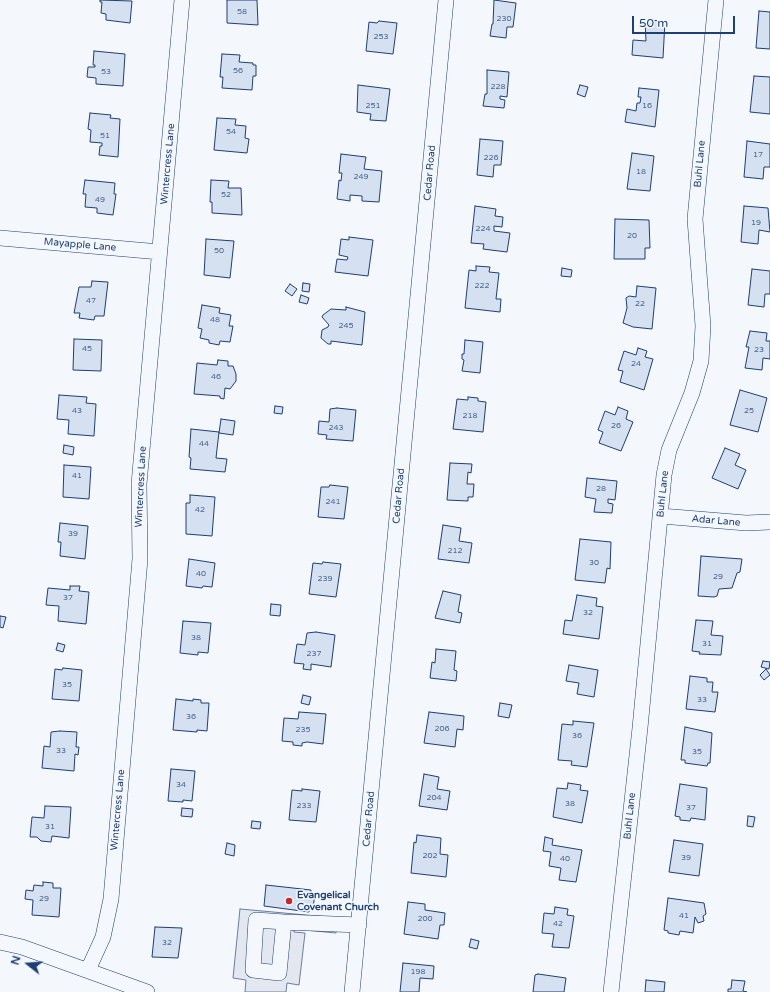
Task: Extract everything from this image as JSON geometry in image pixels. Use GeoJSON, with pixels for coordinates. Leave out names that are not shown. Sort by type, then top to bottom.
{"type":"FeatureCollection","features":[{"type":"Feature","properties":{"kind":"street","name":"Wintercress Lane"},"geometry":{"type":"LineString","coordinates":[[88,970],[103,937],[111,899],[140,559],[140,484],[182,0]]}},
{"type":"Feature","properties":{"kind":"street","name":"Cedar Road"},"geometry":{"type":"LineString","coordinates":[[352,992],[446,0]]}},
{"type":"Feature","properties":{"kind":"street","name":"Buhl Lane"},"geometry":{"type":"LineString","coordinates":[[611,992],[664,475],[669,450],[692,393],[701,361],[703,326],[695,219],[716,0]]}},
{"type":"Feature","properties":{"kind":"street","name":"Mayapple Lane"},"geometry":{"type":"LineString","coordinates":[[0,238],[160,252]]}},
{"type":"Feature","properties":{"kind":"street","name":"Adar Lane"},"geometry":{"type":"LineString","coordinates":[[661,516],[746,524],[770,522]]}},
{"type":"Feature","properties":{"kind":"street"},"geometry":{"type":"LineString","coordinates":[[284,922],[359,925]]}},
{"type":"Feature","properties":{"kind":"street"},"geometry":{"type":"LineString","coordinates":[[0,942],[22,947],[147,992]]}},
{"type":"Feature","properties":{"kind":"shaded area"},"geometry":{"type":"Polygon","coordinates":[[[240,909],[339,918],[336,933],[294,929],[294,932],[305,933],[299,985],[287,983],[286,992],[245,992],[246,980],[233,978],[240,909]]]}},
{"type":"Feature","properties":{"kind":"building"},"geometry":{"type":"Polygon","coordinates":[[[100,0],[132,1],[130,23],[106,20],[106,14],[101,13],[102,2],[100,2],[100,0]]]}},
{"type":"Feature","properties":{"kind":"building"},"geometry":{"type":"Polygon","coordinates":[[[227,0],[257,0],[258,25],[227,23],[227,0]]]}},
{"type":"Feature","properties":{"kind":"building"},"geometry":{"type":"Polygon","coordinates":[[[494,0],[516,3],[513,27],[507,27],[506,38],[490,36],[493,24],[494,0]]]}},
{"type":"Feature","properties":{"kind":"building"},"geometry":{"type":"Polygon","coordinates":[[[759,11],[770,12],[770,49],[756,48],[759,11]]]}},
{"type":"Feature","properties":{"kind":"building"},"geometry":{"type":"Polygon","coordinates":[[[645,20],[665,21],[663,58],[632,55],[633,40],[646,41],[645,20]]]}},
{"type":"Feature","properties":{"kind":"building"},"geometry":{"type":"Polygon","coordinates":[[[379,21],[397,23],[393,54],[366,51],[369,22],[377,23],[379,21]]]}},
{"type":"Feature","properties":{"kind":"building"},"geometry":{"type":"Polygon","coordinates":[[[94,51],[125,54],[123,86],[96,84],[96,78],[87,77],[88,67],[95,67],[95,65],[93,65],[94,51]]]}},
{"type":"Feature","properties":{"kind":"building"},"geometry":{"type":"Polygon","coordinates":[[[222,54],[240,55],[239,62],[253,63],[253,65],[256,65],[256,76],[253,76],[252,90],[222,88],[223,77],[220,77],[222,54]]]}},
{"type":"Feature","properties":{"kind":"building"},"geometry":{"type":"Polygon","coordinates":[[[487,70],[509,72],[507,97],[500,96],[500,99],[505,100],[504,108],[483,106],[485,94],[487,94],[487,70]]]}},
{"type":"Feature","properties":{"kind":"building"},"geometry":{"type":"Polygon","coordinates":[[[754,76],[770,77],[770,114],[750,112],[754,76]]]}},
{"type":"Feature","properties":{"kind":"building"},"geometry":{"type":"Polygon","coordinates":[[[358,85],[390,89],[386,121],[370,120],[371,114],[357,112],[358,85]]]}},
{"type":"Feature","properties":{"kind":"building"},"geometry":{"type":"Polygon","coordinates":[[[580,85],[588,87],[585,97],[577,94],[580,85]]]}},
{"type":"Feature","properties":{"kind":"building"},"geometry":{"type":"Polygon","coordinates":[[[639,88],[659,90],[655,127],[625,122],[627,109],[636,111],[637,103],[640,103],[641,97],[638,97],[639,88]]]}},
{"type":"Feature","properties":{"kind":"building"},"geometry":{"type":"Polygon","coordinates":[[[90,113],[111,115],[110,118],[120,119],[118,157],[99,155],[100,146],[102,146],[102,143],[90,142],[91,130],[88,129],[90,113]]]}},
{"type":"Feature","properties":{"kind":"building"},"geometry":{"type":"Polygon","coordinates":[[[217,118],[236,119],[235,125],[246,126],[245,138],[249,139],[247,153],[214,150],[217,118]]]}},
{"type":"Feature","properties":{"kind":"building"},"geometry":{"type":"Polygon","coordinates":[[[480,139],[503,141],[501,165],[494,165],[493,177],[477,175],[480,139]]]}},
{"type":"Feature","properties":{"kind":"building"},"geometry":{"type":"Polygon","coordinates":[[[747,141],[770,144],[770,167],[764,167],[763,179],[744,177],[747,141]]]}},
{"type":"Feature","properties":{"kind":"building"},"geometry":{"type":"Polygon","coordinates":[[[632,153],[654,156],[650,191],[627,189],[632,153]]]}},
{"type":"Feature","properties":{"kind":"building"},"geometry":{"type":"Polygon","coordinates":[[[341,154],[366,157],[364,169],[382,171],[379,202],[362,201],[362,196],[350,195],[350,201],[337,199],[339,180],[341,181],[342,173],[339,173],[341,154]]]}},
{"type":"Feature","properties":{"kind":"building"},"geometry":{"type":"Polygon","coordinates":[[[85,180],[115,183],[114,194],[116,194],[113,215],[97,213],[97,208],[85,207],[86,194],[83,194],[85,180]]]}},
{"type":"Feature","properties":{"kind":"building"},"geometry":{"type":"Polygon","coordinates":[[[211,180],[229,181],[228,188],[241,188],[242,215],[212,213],[212,202],[210,202],[211,180]]]}},
{"type":"Feature","properties":{"kind":"building"},"geometry":{"type":"Polygon","coordinates":[[[475,206],[496,209],[495,216],[503,217],[502,227],[494,226],[494,231],[510,233],[507,252],[483,249],[484,244],[471,243],[475,206]]]}},
{"type":"Feature","properties":{"kind":"building"},"geometry":{"type":"Polygon","coordinates":[[[744,206],[768,208],[770,232],[759,230],[758,244],[741,242],[744,206]]]}},
{"type":"Feature","properties":{"kind":"building"},"geometry":{"type":"Polygon","coordinates":[[[615,219],[649,220],[650,248],[645,248],[645,259],[614,259],[615,219]]]}},
{"type":"Feature","properties":{"kind":"building"},"geometry":{"type":"Polygon","coordinates":[[[349,237],[373,240],[368,276],[335,272],[337,259],[347,260],[348,257],[339,255],[341,239],[349,240],[349,237]]]}},
{"type":"Feature","properties":{"kind":"building"},"geometry":{"type":"Polygon","coordinates":[[[206,239],[234,241],[230,278],[204,275],[206,239]]]}},
{"type":"Feature","properties":{"kind":"building"},"geometry":{"type":"Polygon","coordinates":[[[476,266],[490,267],[489,272],[499,273],[496,299],[501,299],[500,312],[465,308],[469,270],[476,271],[476,266]]]}},
{"type":"Feature","properties":{"kind":"building"},"geometry":{"type":"Polygon","coordinates":[[[562,268],[572,270],[571,277],[561,276],[562,268]]]}},
{"type":"Feature","properties":{"kind":"building"},"geometry":{"type":"Polygon","coordinates":[[[752,269],[770,271],[770,294],[765,294],[764,307],[748,305],[752,269]]]}},
{"type":"Feature","properties":{"kind":"building"},"geometry":{"type":"Polygon","coordinates":[[[92,281],[108,282],[104,316],[95,316],[94,320],[79,318],[80,313],[74,313],[79,287],[91,287],[92,281]]]}},
{"type":"Feature","properties":{"kind":"building"},"geometry":{"type":"Polygon","coordinates":[[[303,283],[310,284],[309,292],[302,291],[303,283]]]}},
{"type":"Feature","properties":{"kind":"building"},"geometry":{"type":"Polygon","coordinates":[[[290,284],[297,289],[292,296],[285,291],[290,284]]]}},
{"type":"Feature","properties":{"kind":"building"},"geometry":{"type":"Polygon","coordinates":[[[637,286],[656,288],[652,329],[633,327],[623,323],[627,308],[626,298],[629,296],[636,297],[637,286]]]}},
{"type":"Feature","properties":{"kind":"building"},"geometry":{"type":"Polygon","coordinates":[[[301,295],[309,298],[307,304],[299,302],[301,295]]]}},
{"type":"Feature","properties":{"kind":"building"},"geometry":{"type":"Polygon","coordinates":[[[202,305],[220,308],[219,313],[231,315],[229,326],[233,326],[230,342],[220,341],[219,345],[209,343],[209,340],[200,338],[202,329],[198,328],[202,305]]]}},
{"type":"Feature","properties":{"kind":"building"},"geometry":{"type":"Polygon","coordinates":[[[346,307],[365,312],[362,345],[331,341],[331,344],[328,344],[321,338],[322,330],[329,325],[322,317],[323,315],[331,309],[346,310],[346,307]]]}},
{"type":"Feature","properties":{"kind":"building"},"geometry":{"type":"Polygon","coordinates":[[[750,331],[767,333],[766,341],[770,341],[770,359],[763,358],[762,370],[745,368],[749,347],[746,347],[750,331]]]}},
{"type":"Feature","properties":{"kind":"building"},"geometry":{"type":"Polygon","coordinates":[[[74,339],[102,340],[101,371],[73,370],[74,339]]]}},
{"type":"Feature","properties":{"kind":"building"},"geometry":{"type":"Polygon","coordinates":[[[465,340],[483,342],[480,373],[462,371],[464,360],[462,359],[462,354],[464,354],[465,340]]]}},
{"type":"Feature","properties":{"kind":"building"},"geometry":{"type":"Polygon","coordinates":[[[638,348],[647,351],[645,357],[653,359],[644,390],[620,382],[623,371],[618,370],[624,351],[636,355],[638,348]]]}},
{"type":"Feature","properties":{"kind":"building"},"geometry":{"type":"Polygon","coordinates":[[[218,360],[228,361],[228,366],[233,366],[236,374],[236,381],[230,389],[225,388],[224,399],[220,398],[220,396],[194,394],[197,363],[217,365],[218,360]]]}},
{"type":"Feature","properties":{"kind":"building"},"geometry":{"type":"Polygon","coordinates":[[[740,390],[767,398],[758,432],[730,425],[740,390]]]}},
{"type":"Feature","properties":{"kind":"building"},"geometry":{"type":"Polygon","coordinates":[[[59,395],[87,397],[86,403],[96,404],[94,436],[68,434],[69,420],[57,419],[59,395]]]}},
{"type":"Feature","properties":{"kind":"building"},"geometry":{"type":"Polygon","coordinates":[[[468,397],[478,398],[478,401],[486,402],[483,432],[453,429],[457,399],[468,400],[468,397]]]}},
{"type":"Feature","properties":{"kind":"building"},"geometry":{"type":"Polygon","coordinates":[[[275,406],[283,407],[282,414],[274,413],[275,406]]]}},
{"type":"Feature","properties":{"kind":"building"},"geometry":{"type":"Polygon","coordinates":[[[618,407],[628,411],[626,419],[633,422],[621,451],[599,443],[603,432],[598,430],[605,411],[615,415],[618,407]]]}},
{"type":"Feature","properties":{"kind":"building"},"geometry":{"type":"Polygon","coordinates":[[[337,408],[356,410],[353,441],[326,439],[327,435],[318,434],[319,421],[329,422],[330,409],[337,408]]]}},
{"type":"Feature","properties":{"kind":"building"},"geometry":{"type":"Polygon","coordinates":[[[221,419],[235,421],[233,435],[219,433],[221,419]]]}},
{"type":"Feature","properties":{"kind":"building"},"geometry":{"type":"Polygon","coordinates":[[[191,429],[219,432],[216,458],[227,459],[225,472],[190,469],[191,458],[189,457],[191,429]]]}},
{"type":"Feature","properties":{"kind":"building"},"geometry":{"type":"Polygon","coordinates":[[[64,445],[74,447],[73,455],[63,453],[64,445]]]}},
{"type":"Feature","properties":{"kind":"building"},"geometry":{"type":"Polygon","coordinates":[[[725,448],[740,454],[735,465],[746,470],[738,489],[712,478],[725,448]]]}},
{"type":"Feature","properties":{"kind":"building"},"geometry":{"type":"Polygon","coordinates":[[[450,463],[472,464],[471,473],[468,472],[467,484],[474,484],[473,497],[468,497],[468,501],[447,500],[450,463]]]}},
{"type":"Feature","properties":{"kind":"building"},"geometry":{"type":"Polygon","coordinates":[[[64,465],[91,467],[89,499],[63,497],[64,465]]]}},
{"type":"Feature","properties":{"kind":"building"},"geometry":{"type":"Polygon","coordinates":[[[587,478],[617,481],[615,500],[608,499],[608,503],[613,504],[612,513],[594,512],[596,499],[585,497],[587,478]]]}},
{"type":"Feature","properties":{"kind":"building"},"geometry":{"type":"Polygon","coordinates":[[[330,485],[348,487],[344,519],[318,517],[321,487],[329,487],[330,485]]]}},
{"type":"Feature","properties":{"kind":"building"},"geometry":{"type":"Polygon","coordinates":[[[190,495],[215,497],[212,536],[186,534],[186,503],[190,503],[190,495]]]}},
{"type":"Feature","properties":{"kind":"building"},"geometry":{"type":"Polygon","coordinates":[[[60,523],[88,526],[85,559],[60,556],[61,542],[58,542],[60,523]]]}},
{"type":"Feature","properties":{"kind":"building"},"geometry":{"type":"Polygon","coordinates":[[[443,525],[461,528],[459,541],[472,543],[469,563],[438,559],[443,525]]]}},
{"type":"Feature","properties":{"kind":"building"},"geometry":{"type":"Polygon","coordinates":[[[580,539],[611,542],[610,569],[607,568],[605,583],[575,580],[580,539]]]}},
{"type":"Feature","properties":{"kind":"building"},"geometry":{"type":"Polygon","coordinates":[[[701,556],[742,559],[740,572],[737,573],[732,588],[719,589],[717,596],[714,597],[698,596],[701,556]]]}},
{"type":"Feature","properties":{"kind":"building"},"geometry":{"type":"Polygon","coordinates":[[[189,559],[215,563],[212,587],[203,586],[202,588],[186,586],[189,559]]]}},
{"type":"Feature","properties":{"kind":"building"},"geometry":{"type":"Polygon","coordinates":[[[323,562],[341,564],[336,597],[309,594],[313,563],[322,564],[323,562]]]}},
{"type":"Feature","properties":{"kind":"building"},"geometry":{"type":"Polygon","coordinates":[[[70,586],[80,586],[79,591],[89,592],[86,624],[58,621],[59,606],[46,605],[48,588],[70,590],[70,586]]]}},
{"type":"Feature","properties":{"kind":"building"},"geometry":{"type":"Polygon","coordinates":[[[443,591],[461,595],[458,612],[462,613],[460,623],[435,618],[443,591]]]}},
{"type":"Feature","properties":{"kind":"building"},"geometry":{"type":"Polygon","coordinates":[[[577,595],[597,598],[596,606],[603,607],[599,639],[563,634],[565,620],[572,621],[577,595]]]}},
{"type":"Feature","properties":{"kind":"building"},"geometry":{"type":"Polygon","coordinates":[[[271,604],[281,605],[280,616],[270,615],[271,604]]]}},
{"type":"Feature","properties":{"kind":"building"},"geometry":{"type":"Polygon","coordinates":[[[0,616],[6,617],[3,628],[0,627],[0,616]]]}},
{"type":"Feature","properties":{"kind":"building"},"geometry":{"type":"Polygon","coordinates":[[[696,620],[713,621],[711,635],[723,636],[721,655],[699,654],[700,652],[692,651],[696,620]]]}},
{"type":"Feature","properties":{"kind":"building"},"geometry":{"type":"Polygon","coordinates":[[[183,621],[211,623],[208,653],[198,652],[198,655],[180,653],[183,621]]]}},
{"type":"Feature","properties":{"kind":"building"},"geometry":{"type":"Polygon","coordinates":[[[316,632],[335,635],[331,667],[311,664],[311,670],[303,669],[304,664],[294,663],[297,644],[305,645],[307,633],[316,632]]]}},
{"type":"Feature","properties":{"kind":"building"},"geometry":{"type":"Polygon","coordinates":[[[58,643],[65,645],[63,652],[56,650],[58,643]]]}},
{"type":"Feature","properties":{"kind":"building"},"geometry":{"type":"Polygon","coordinates":[[[436,649],[456,651],[454,670],[457,671],[456,681],[430,678],[432,662],[435,663],[436,649]]]}},
{"type":"Feature","properties":{"kind":"building"},"geometry":{"type":"Polygon","coordinates":[[[763,661],[770,662],[769,669],[761,667],[763,661]]]}},
{"type":"Feature","properties":{"kind":"building"},"geometry":{"type":"Polygon","coordinates":[[[569,665],[598,670],[594,697],[577,694],[579,683],[566,681],[569,665]]]}},
{"type":"Feature","properties":{"kind":"building"},"geometry":{"type":"Polygon","coordinates":[[[63,668],[82,670],[79,701],[52,699],[55,669],[62,670],[63,668]]]}},
{"type":"Feature","properties":{"kind":"building"},"geometry":{"type":"Polygon","coordinates":[[[766,669],[770,675],[764,680],[760,675],[766,669]]]}},
{"type":"Feature","properties":{"kind":"building"},"geometry":{"type":"Polygon","coordinates":[[[690,676],[707,678],[707,682],[713,682],[712,692],[718,692],[715,712],[686,709],[690,676]]]}},
{"type":"Feature","properties":{"kind":"building"},"geometry":{"type":"Polygon","coordinates":[[[303,695],[311,697],[309,705],[301,703],[303,695]]]}},
{"type":"Feature","properties":{"kind":"building"},"geometry":{"type":"Polygon","coordinates":[[[176,699],[193,701],[193,699],[201,700],[201,703],[209,703],[207,731],[197,730],[197,732],[173,730],[176,699]]]}},
{"type":"Feature","properties":{"kind":"building"},"geometry":{"type":"Polygon","coordinates":[[[500,703],[512,705],[509,718],[498,716],[500,703]]]}},
{"type":"Feature","properties":{"kind":"building"},"geometry":{"type":"Polygon","coordinates":[[[299,712],[326,714],[323,744],[307,742],[302,743],[302,746],[293,745],[293,742],[282,741],[284,718],[298,719],[299,712]]]}},
{"type":"Feature","properties":{"kind":"building"},"geometry":{"type":"Polygon","coordinates":[[[429,712],[464,716],[463,730],[457,729],[455,747],[424,743],[429,712]]]}},
{"type":"Feature","properties":{"kind":"building"},"geometry":{"type":"Polygon","coordinates":[[[573,721],[594,723],[587,767],[571,765],[572,761],[558,760],[562,724],[573,725],[573,721]]]}},
{"type":"Feature","properties":{"kind":"building"},"geometry":{"type":"Polygon","coordinates":[[[685,727],[712,733],[710,763],[708,763],[707,766],[685,763],[685,760],[681,760],[685,727]]]}},
{"type":"Feature","properties":{"kind":"building"},"geometry":{"type":"Polygon","coordinates":[[[51,732],[77,732],[76,747],[79,747],[78,755],[75,754],[74,771],[42,768],[44,746],[50,747],[51,732]]]}},
{"type":"Feature","properties":{"kind":"building"},"geometry":{"type":"Polygon","coordinates":[[[171,769],[195,771],[192,801],[168,801],[171,769]]]}},
{"type":"Feature","properties":{"kind":"building"},"geometry":{"type":"Polygon","coordinates":[[[424,774],[439,777],[437,789],[450,791],[447,810],[419,806],[424,774]]]}},
{"type":"Feature","properties":{"kind":"building"},"geometry":{"type":"Polygon","coordinates":[[[568,783],[581,785],[580,790],[588,791],[582,823],[553,817],[557,788],[567,789],[568,783]]]}},
{"type":"Feature","properties":{"kind":"building"},"geometry":{"type":"Polygon","coordinates":[[[680,784],[707,788],[705,820],[691,818],[690,821],[680,820],[680,817],[675,816],[680,784]]]}},
{"type":"Feature","properties":{"kind":"building"},"geometry":{"type":"Polygon","coordinates":[[[302,789],[320,791],[316,822],[289,820],[292,790],[302,791],[302,789]]]}},
{"type":"Feature","properties":{"kind":"building"},"geometry":{"type":"Polygon","coordinates":[[[45,806],[71,807],[69,838],[52,836],[51,842],[41,841],[37,837],[30,837],[32,817],[44,818],[45,806]]]}},
{"type":"Feature","properties":{"kind":"building"},"geometry":{"type":"Polygon","coordinates":[[[182,808],[193,809],[192,817],[181,816],[182,808]]]}},
{"type":"Feature","properties":{"kind":"building"},"geometry":{"type":"Polygon","coordinates":[[[748,816],[755,817],[753,827],[747,826],[748,816]]]}},
{"type":"Feature","properties":{"kind":"building"},"geometry":{"type":"Polygon","coordinates":[[[252,821],[261,822],[260,829],[251,828],[252,821]]]}},
{"type":"Feature","properties":{"kind":"building"},"geometry":{"type":"Polygon","coordinates":[[[417,835],[441,838],[440,854],[448,855],[446,877],[411,873],[414,842],[416,843],[417,835]]]}},
{"type":"Feature","properties":{"kind":"building"},"geometry":{"type":"Polygon","coordinates":[[[545,837],[553,839],[552,845],[582,850],[576,882],[559,880],[561,868],[549,866],[551,852],[543,851],[545,837]]]}},
{"type":"Feature","properties":{"kind":"building"},"geometry":{"type":"Polygon","coordinates":[[[674,840],[703,844],[699,876],[669,872],[674,840]]]}},
{"type":"Feature","properties":{"kind":"building"},"geometry":{"type":"Polygon","coordinates":[[[227,843],[235,845],[234,856],[225,854],[227,843]]]}},
{"type":"Feature","properties":{"kind":"building"},"geometry":{"type":"Polygon","coordinates":[[[43,882],[53,883],[53,888],[61,888],[59,917],[32,915],[33,900],[25,899],[26,890],[33,891],[34,885],[43,886],[43,882]]]}},
{"type":"Feature","properties":{"kind":"building","name":"Evangelical Covenant Church"},"geometry":{"type":"Polygon","coordinates":[[[266,885],[311,890],[311,894],[315,895],[313,907],[309,906],[309,912],[264,906],[266,885]]]}},
{"type":"Feature","properties":{"kind":"building"},"geometry":{"type":"Polygon","coordinates":[[[668,898],[704,903],[706,914],[703,916],[704,921],[698,923],[695,917],[693,933],[680,931],[679,935],[668,933],[668,931],[664,930],[668,898]]]}},
{"type":"Feature","properties":{"kind":"building"},"geometry":{"type":"Polygon","coordinates":[[[408,902],[425,904],[425,910],[445,913],[444,925],[440,925],[438,939],[404,934],[408,902]]]}},
{"type":"Feature","properties":{"kind":"building"},"geometry":{"type":"Polygon","coordinates":[[[555,907],[568,909],[567,915],[574,916],[569,948],[552,947],[554,934],[542,933],[544,913],[554,914],[555,907]]]}},
{"type":"Feature","properties":{"kind":"building"},"geometry":{"type":"Polygon","coordinates":[[[155,927],[182,928],[178,958],[152,957],[155,927]]]}},
{"type":"Feature","properties":{"kind":"building"},"geometry":{"type":"Polygon","coordinates":[[[471,939],[479,941],[477,949],[469,947],[471,939]]]}},
{"type":"Feature","properties":{"kind":"building"},"geometry":{"type":"Polygon","coordinates":[[[403,963],[434,966],[433,979],[420,978],[419,992],[400,992],[403,963]]]}},
{"type":"Feature","properties":{"kind":"building"},"geometry":{"type":"Polygon","coordinates":[[[538,974],[566,978],[564,992],[533,992],[535,975],[538,974]]]}},
{"type":"Feature","properties":{"kind":"building"},"geometry":{"type":"Polygon","coordinates":[[[646,980],[665,982],[664,992],[645,992],[646,980]]]}},
{"type":"Feature","properties":{"kind":"building"},"geometry":{"type":"Polygon","coordinates":[[[732,980],[745,981],[743,991],[747,992],[728,992],[728,989],[731,989],[732,980]]]}},
{"type":"Feature","properties":{"kind":"place","name":"Evangelical Covenant Church"},"geometry":{"type":"Point","coordinates":[289,901]}}]}
